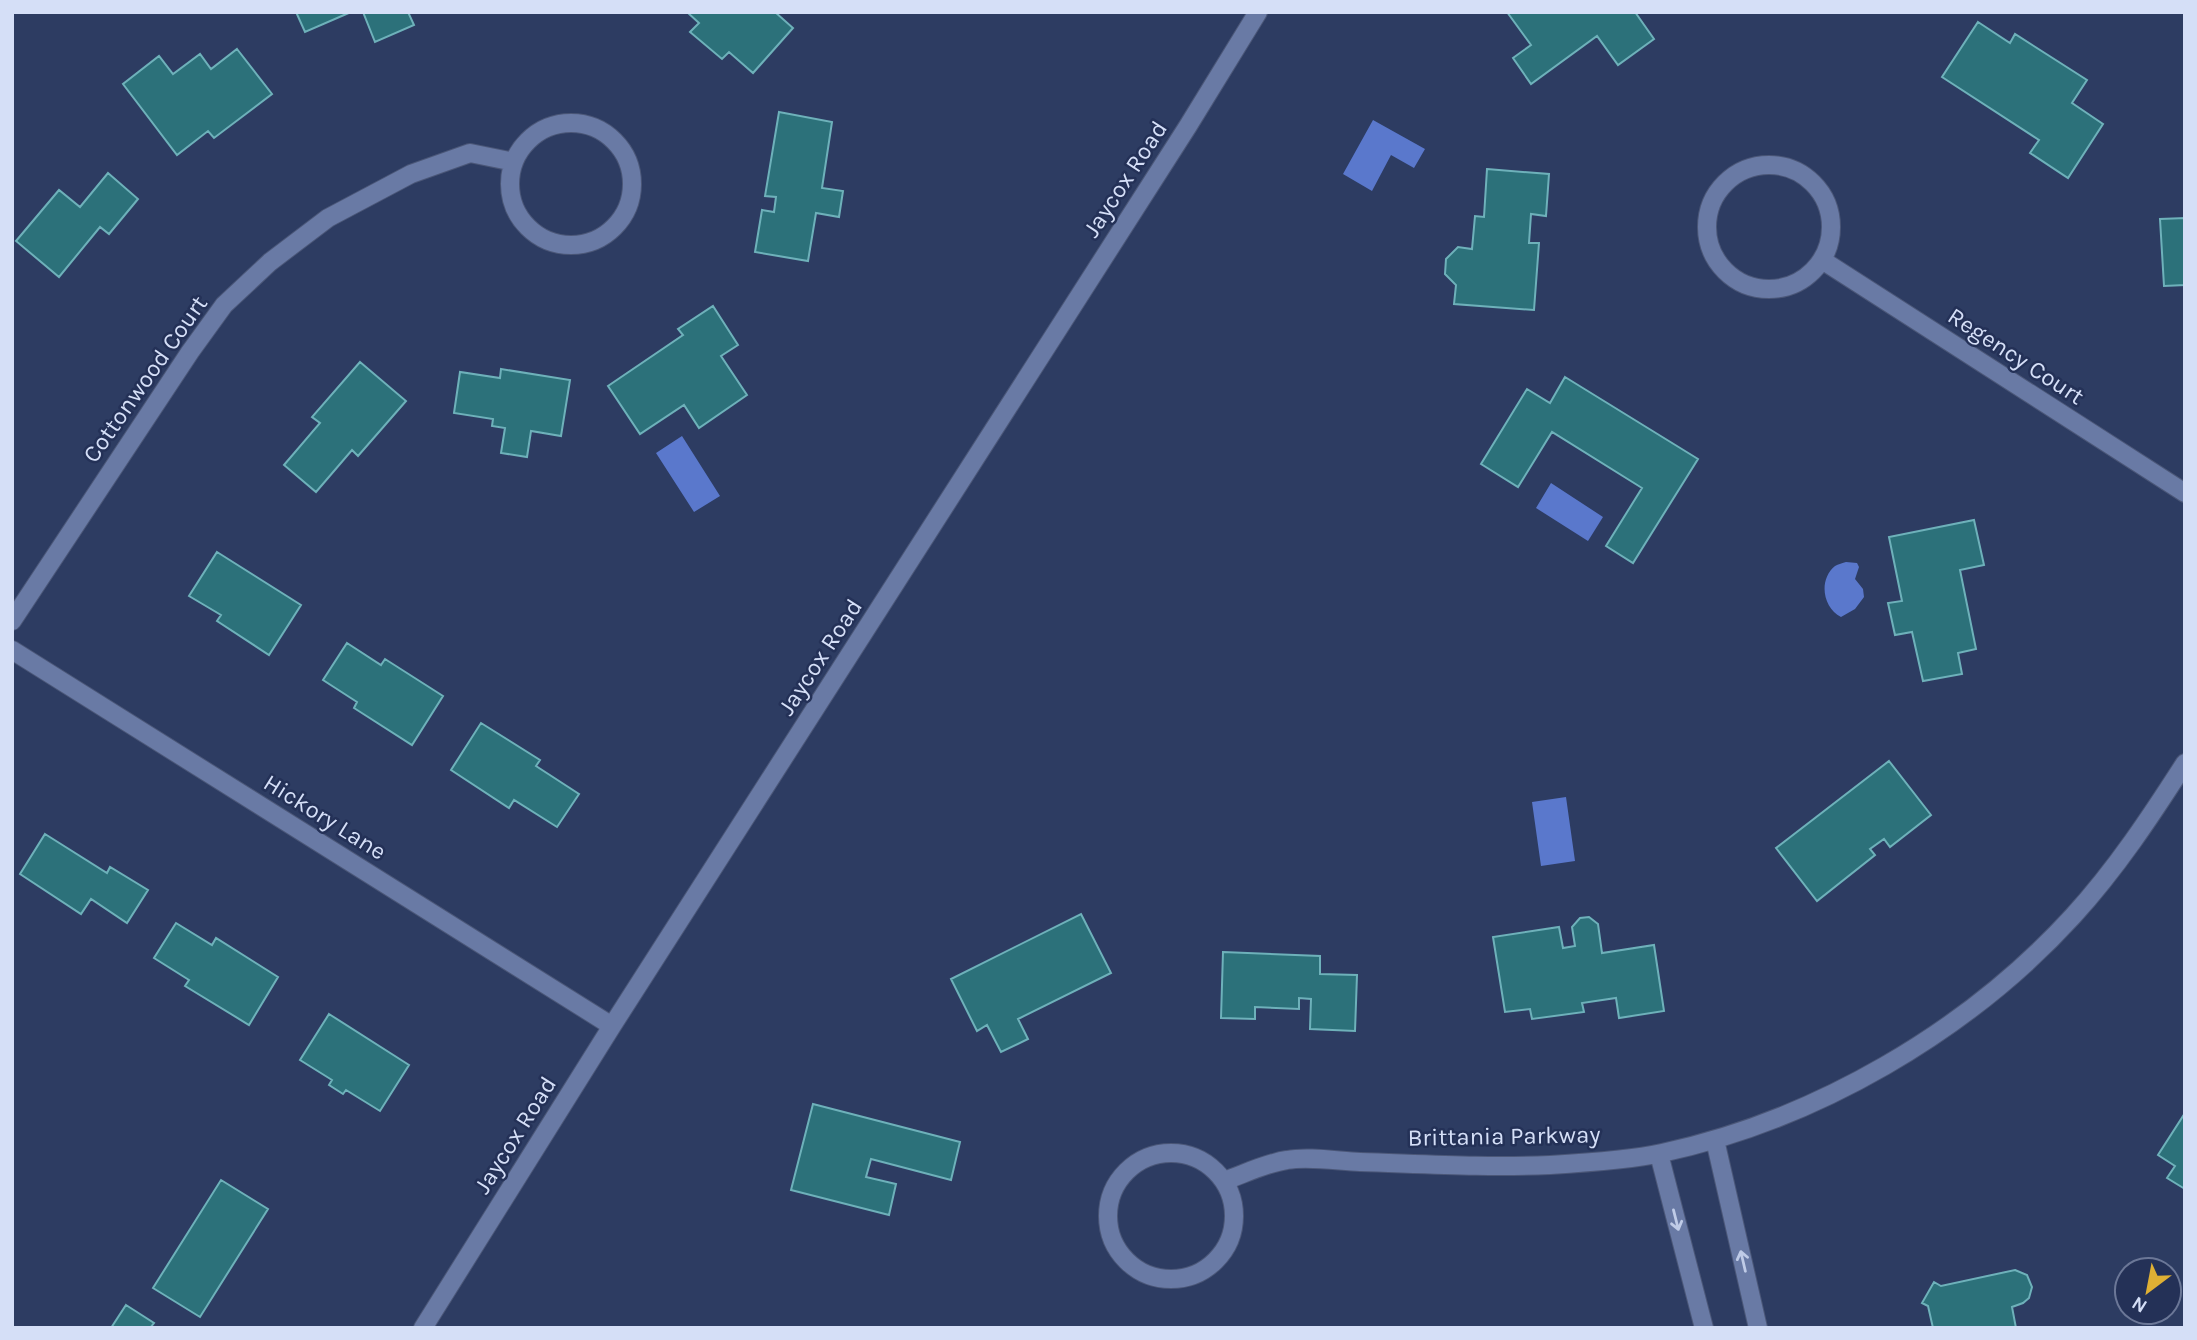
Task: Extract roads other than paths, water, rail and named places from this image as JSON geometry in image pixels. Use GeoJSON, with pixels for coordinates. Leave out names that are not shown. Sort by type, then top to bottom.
{"type":"FeatureCollection","features":[{"type":"Feature","properties":{"kind":"street","name":"Jaycox Road"},"geometry":{"type":"LineString","coordinates":[[424,1328],[612,1026],[1258,12]]}},
{"type":"Feature","properties":{"kind":"street"},"geometry":{"type":"LineString","coordinates":[[566,123],[591,126],[606,134],[623,153],[631,177],[629,202],[616,224],[596,239],[571,244],[547,240],[526,225],[516,211],[510,186],[514,162],[528,141],[549,127],[566,123]]}},
{"type":"Feature","properties":{"kind":"street","name":"Cottonwood Court"},"geometry":{"type":"LineString","coordinates":[[12,621],[196,342],[223,306],[270,262],[328,218],[411,174],[470,153],[514,162]]}},
{"type":"Feature","properties":{"kind":"street"},"geometry":{"type":"LineString","coordinates":[[1756,166],[1782,166],[1798,172],[1817,188],[1829,211],[1830,236],[1822,260],[1805,278],[1781,288],[1756,288],[1733,277],[1715,259],[1707,235],[1707,218],[1716,195],[1733,176],[1756,166]]}},
{"type":"Feature","properties":{"kind":"street","name":"Regency Court"},"geometry":{"type":"LineString","coordinates":[[1822,260],[2185,493]]}},
{"type":"Feature","properties":{"kind":"street","name":"Hickory Lane"},"geometry":{"type":"LineString","coordinates":[[12,650],[612,1026]]}},
{"type":"Feature","properties":{"kind":"street","name":"Brittania Parkway"},"geometry":{"type":"LineString","coordinates":[[1224,1181],[1288,1160],[1484,1166],[1550,1165],[1659,1154],[1715,1140],[1801,1107],[1862,1079],[1920,1045],[2026,964],[2073,916],[2123,854],[2185,762]]}},
{"type":"Feature","properties":{"kind":"street"},"geometry":{"type":"LineString","coordinates":[[1715,1140],[1758,1328]]}},
{"type":"Feature","properties":{"kind":"street"},"geometry":{"type":"LineString","coordinates":[[1166,1153],[1182,1154],[1212,1168],[1224,1181],[1231,1196],[1234,1228],[1220,1257],[1208,1269],[1177,1280],[1160,1279],[1130,1265],[1120,1253],[1110,1230],[1109,1206],[1122,1176],[1135,1165],[1149,1157],[1166,1153]]}},
{"type":"Feature","properties":{"kind":"street"},"geometry":{"type":"LineString","coordinates":[[1659,1154],[1704,1328]]}},
{"type":"Feature","properties":{"kind":"water"},"geometry":{"type":"Polygon","coordinates":[[[1373,120],[1425,149],[1414,168],[1391,155],[1372,191],[1343,174],[1373,120]]]}},
{"type":"Feature","properties":{"kind":"water"},"geometry":{"type":"Polygon","coordinates":[[[682,436],[720,496],[694,512],[656,453],[682,436]]]}},
{"type":"Feature","properties":{"kind":"water"},"geometry":{"type":"Polygon","coordinates":[[[1551,483],[1603,517],[1588,541],[1536,508],[1551,483]]]}},
{"type":"Feature","properties":{"kind":"water"},"geometry":{"type":"Polygon","coordinates":[[[1846,562],[1857,563],[1859,567],[1855,579],[1863,589],[1864,597],[1855,609],[1841,617],[1830,607],[1825,586],[1826,579],[1835,566],[1846,562]]]}},
{"type":"Feature","properties":{"kind":"water"},"geometry":{"type":"Polygon","coordinates":[[[1566,797],[1575,861],[1541,866],[1532,802],[1566,797]]]}}]}
